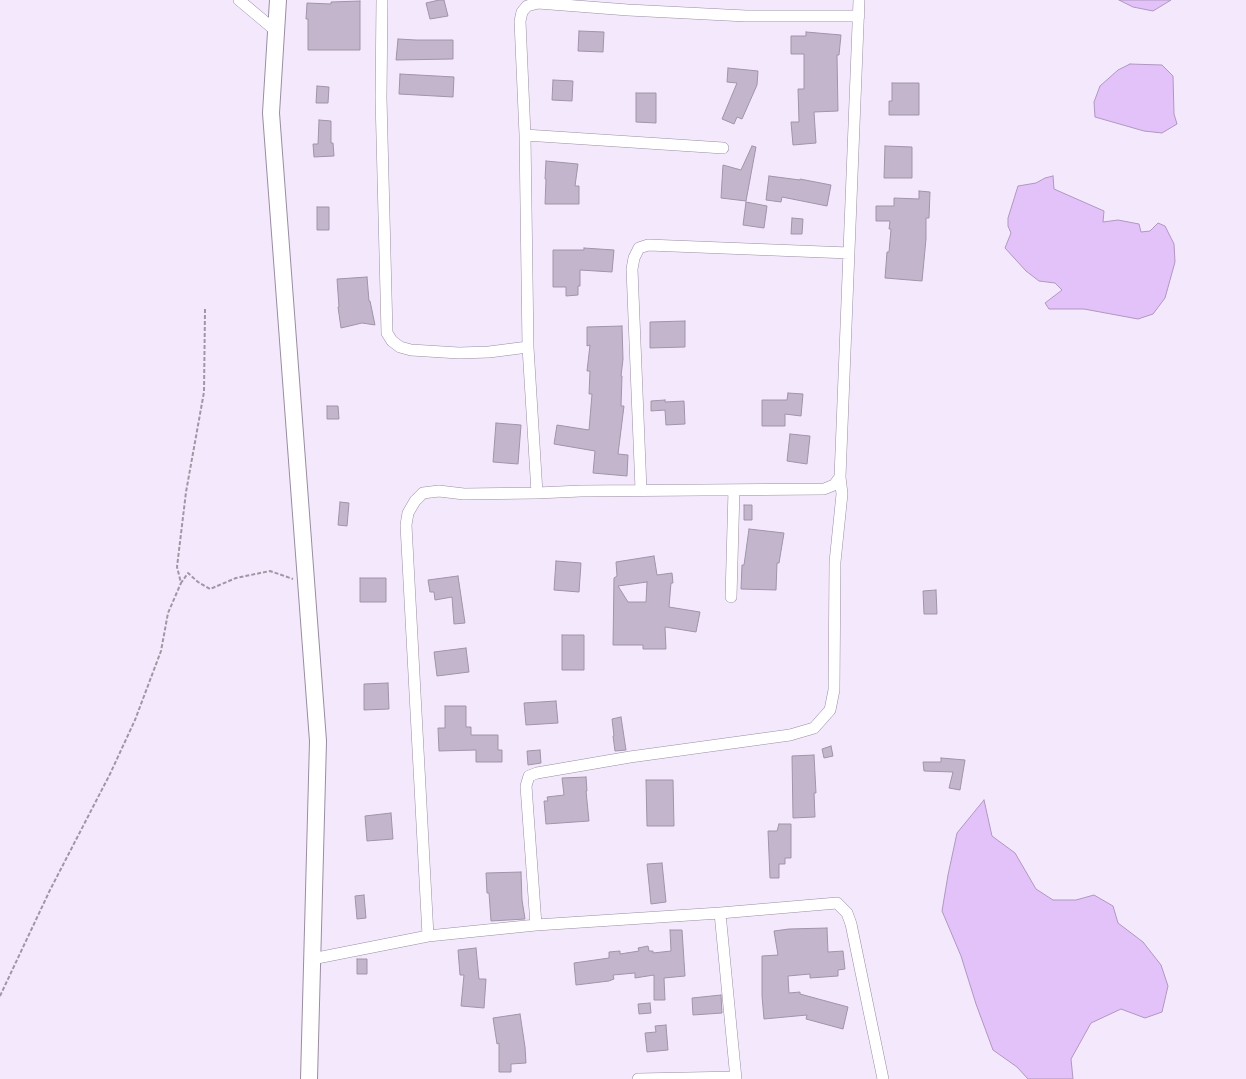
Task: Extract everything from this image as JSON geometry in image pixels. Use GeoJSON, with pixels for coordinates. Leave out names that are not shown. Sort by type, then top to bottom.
{"type":"FeatureCollection","features":[{"type":"Feature","properties":{"kind":"main road"},"geometry":{"type":"LineString","coordinates":[[278,0],[271,113],[318,741],[309,1079]]}},
{"type":"Feature","properties":{"kind":"street"},"geometry":{"type":"LineString","coordinates":[[239,0],[276,31]]}},
{"type":"Feature","properties":{"kind":"street"},"geometry":{"type":"LineString","coordinates":[[382,0],[381,98],[387,333],[392,341],[400,347],[411,350],[459,353],[489,352],[528,347]]}},
{"type":"Feature","properties":{"kind":"street"},"geometry":{"type":"LineString","coordinates":[[536,926],[526,786],[529,776],[537,773],[630,757],[790,734],[814,728],[830,710],[834,690],[835,562],[842,494],[840,477],[859,0]]}},
{"type":"Feature","properties":{"kind":"street"},"geometry":{"type":"LineString","coordinates":[[537,493],[528,347],[525,135],[520,21],[522,12],[528,6],[538,3],[628,10],[746,16],[859,16]]}},
{"type":"Feature","properties":{"kind":"street"},"geometry":{"type":"LineString","coordinates":[[525,135],[723,148]]}},
{"type":"Feature","properties":{"kind":"street"},"geometry":{"type":"LineString","coordinates":[[641,490],[632,269],[634,258],[639,248],[648,244],[849,253]]}},
{"type":"Feature","properties":{"kind":"street"},"geometry":{"type":"LineString","coordinates":[[428,936],[406,525],[408,513],[415,501],[423,493],[439,491],[464,494],[537,493],[581,490],[824,489],[834,485],[840,477]]}},
{"type":"Feature","properties":{"kind":"street"},"geometry":{"type":"LineString","coordinates":[[732,597],[734,490]]}},
{"type":"Feature","properties":{"kind":"street"},"geometry":{"type":"LineString","coordinates":[[312,959],[428,936],[536,926],[837,903],[847,913],[851,924],[883,1079]]}},
{"type":"Feature","properties":{"kind":"street"},"geometry":{"type":"LineString","coordinates":[[638,1079],[736,1078],[720,913]]}},
{"type":"Feature","properties":{"kind":"path"},"geometry":{"type":"LineString","coordinates":[[181,582],[176,567],[186,492],[204,392],[204,309]]}},
{"type":"Feature","properties":{"kind":"path"},"geometry":{"type":"LineString","coordinates":[[0,996],[50,890],[110,774],[135,720],[161,651],[168,614],[181,582],[188,573],[198,582],[210,589],[236,578],[270,571],[306,583]]}},
{"type":"Feature","properties":{"kind":"shaded area"},"geometry":{"type":"Polygon","coordinates":[[[1119,0],[1171,0],[1153,11],[1133,7],[1119,0]]]}},
{"type":"Feature","properties":{"kind":"shaded area"},"geometry":{"type":"Polygon","coordinates":[[[1130,64],[1162,65],[1173,76],[1174,114],[1177,124],[1162,133],[1144,131],[1095,117],[1094,102],[1100,86],[1118,70],[1130,64]]]}},
{"type":"Feature","properties":{"kind":"shaded area"},"geometry":{"type":"Polygon","coordinates":[[[1053,176],[1054,189],[1104,211],[1103,222],[1118,220],[1139,224],[1141,232],[1150,231],[1158,223],[1165,226],[1174,244],[1175,262],[1165,298],[1153,314],[1138,319],[1084,309],[1049,309],[1045,303],[1062,290],[1055,283],[1039,281],[1026,271],[1005,248],[1011,233],[1008,226],[1008,218],[1018,186],[1036,183],[1053,176]]]}},
{"type":"Feature","properties":{"kind":"shaded area"},"geometry":{"type":"Polygon","coordinates":[[[984,800],[992,836],[1015,853],[1036,889],[1053,900],[1076,900],[1094,895],[1113,906],[1118,923],[1143,942],[1161,965],[1168,986],[1162,1012],[1145,1018],[1121,1009],[1091,1023],[1071,1059],[1073,1079],[1028,1079],[1017,1067],[993,1050],[976,1004],[961,956],[942,911],[957,833],[984,800]]]}},
{"type":"Feature","properties":{"kind":"building"},"geometry":{"type":"Polygon","coordinates":[[[444,0],[448,16],[430,19],[426,3],[444,0]]]}},
{"type":"Feature","properties":{"kind":"building"},"geometry":{"type":"Polygon","coordinates":[[[360,1],[360,50],[308,50],[308,19],[306,19],[307,3],[331,4],[331,2],[360,1]]]}},
{"type":"Feature","properties":{"kind":"building"},"geometry":{"type":"Polygon","coordinates":[[[579,31],[604,32],[603,52],[578,51],[579,31]]]}},
{"type":"Feature","properties":{"kind":"building"},"geometry":{"type":"Polygon","coordinates":[[[806,32],[841,35],[839,55],[837,55],[838,111],[814,112],[816,143],[793,145],[791,122],[799,122],[798,89],[804,89],[804,54],[791,54],[791,36],[806,36],[806,32]]]}},
{"type":"Feature","properties":{"kind":"building"},"geometry":{"type":"Polygon","coordinates":[[[398,39],[453,40],[453,59],[396,60],[398,39]]]}},
{"type":"Feature","properties":{"kind":"building"},"geometry":{"type":"Polygon","coordinates":[[[728,68],[758,71],[757,85],[742,119],[737,117],[734,124],[722,119],[737,83],[727,82],[728,68]]]}},
{"type":"Feature","properties":{"kind":"building"},"geometry":{"type":"Polygon","coordinates":[[[400,74],[454,77],[453,97],[399,94],[400,74]]]}},
{"type":"Feature","properties":{"kind":"building"},"geometry":{"type":"Polygon","coordinates":[[[553,80],[573,81],[572,101],[552,100],[553,80]]]}},
{"type":"Feature","properties":{"kind":"building"},"geometry":{"type":"Polygon","coordinates":[[[892,83],[919,83],[919,115],[889,115],[889,101],[892,101],[892,83]]]}},
{"type":"Feature","properties":{"kind":"building"},"geometry":{"type":"Polygon","coordinates":[[[317,86],[329,87],[328,103],[316,103],[317,86]]]}},
{"type":"Feature","properties":{"kind":"building"},"geometry":{"type":"Polygon","coordinates":[[[636,93],[656,93],[656,123],[636,122],[636,93]]]}},
{"type":"Feature","properties":{"kind":"building"},"geometry":{"type":"Polygon","coordinates":[[[319,120],[331,121],[331,143],[333,143],[334,156],[314,157],[313,144],[318,144],[319,120]]]}},
{"type":"Feature","properties":{"kind":"building"},"geometry":{"type":"Polygon","coordinates":[[[752,146],[756,147],[746,201],[721,198],[723,165],[741,170],[752,146]]]}},
{"type":"Feature","properties":{"kind":"building"},"geometry":{"type":"Polygon","coordinates":[[[885,146],[912,147],[912,178],[884,178],[885,146]]]}},
{"type":"Feature","properties":{"kind":"building"},"geometry":{"type":"Polygon","coordinates":[[[546,161],[578,164],[575,186],[579,186],[579,204],[545,204],[546,161]]]}},
{"type":"Feature","properties":{"kind":"building"},"geometry":{"type":"Polygon","coordinates":[[[769,176],[800,179],[831,185],[827,206],[782,197],[781,202],[766,200],[769,176]]]}},
{"type":"Feature","properties":{"kind":"building"},"geometry":{"type":"Polygon","coordinates":[[[919,191],[930,192],[929,218],[926,218],[926,239],[922,281],[885,278],[887,252],[889,252],[891,229],[889,229],[890,221],[876,221],[876,206],[894,206],[894,198],[919,199],[919,191]]]}},
{"type":"Feature","properties":{"kind":"building"},"geometry":{"type":"Polygon","coordinates":[[[746,202],[767,206],[764,228],[743,225],[746,202]]]}},
{"type":"Feature","properties":{"kind":"building"},"geometry":{"type":"Polygon","coordinates":[[[317,207],[329,207],[329,230],[317,230],[317,207]]]}},
{"type":"Feature","properties":{"kind":"building"},"geometry":{"type":"Polygon","coordinates":[[[792,218],[803,219],[802,234],[791,234],[792,218]]]}},
{"type":"Feature","properties":{"kind":"building"},"geometry":{"type":"Polygon","coordinates":[[[584,248],[614,250],[612,272],[580,270],[580,286],[578,286],[578,295],[566,296],[566,287],[553,287],[553,250],[584,250],[584,248]]]}},
{"type":"Feature","properties":{"kind":"building"},"geometry":{"type":"Polygon","coordinates":[[[367,277],[369,301],[375,325],[362,323],[341,328],[338,307],[337,279],[367,277]]]}},
{"type":"Feature","properties":{"kind":"building"},"geometry":{"type":"Polygon","coordinates":[[[685,321],[685,347],[650,348],[650,322],[685,321]]]}},
{"type":"Feature","properties":{"kind":"building"},"geometry":{"type":"Polygon","coordinates":[[[622,326],[623,359],[621,376],[621,406],[624,406],[618,454],[628,455],[627,476],[593,473],[595,451],[554,444],[557,425],[589,430],[592,394],[589,394],[590,371],[587,371],[590,345],[587,346],[587,327],[622,326]]]}},
{"type":"Feature","properties":{"kind":"building"},"geometry":{"type":"Polygon","coordinates":[[[788,393],[803,394],[801,416],[785,414],[785,426],[762,426],[762,400],[787,400],[788,393]]]}},
{"type":"Feature","properties":{"kind":"building"},"geometry":{"type":"Polygon","coordinates":[[[665,400],[665,402],[684,401],[685,424],[666,425],[665,410],[651,411],[651,401],[665,400]]]}},
{"type":"Feature","properties":{"kind":"building"},"geometry":{"type":"Polygon","coordinates":[[[327,406],[338,406],[339,419],[327,419],[327,406]]]}},
{"type":"Feature","properties":{"kind":"building"},"geometry":{"type":"Polygon","coordinates":[[[496,423],[521,425],[518,464],[493,462],[496,423]]]}},
{"type":"Feature","properties":{"kind":"building"},"geometry":{"type":"Polygon","coordinates":[[[790,434],[810,436],[807,464],[787,461],[790,434]]]}},
{"type":"Feature","properties":{"kind":"building"},"geometry":{"type":"Polygon","coordinates":[[[340,502],[349,503],[347,526],[338,525],[340,502]]]}},
{"type":"Feature","properties":{"kind":"building"},"geometry":{"type":"Polygon","coordinates":[[[744,505],[752,505],[752,520],[744,520],[744,505]]]}},
{"type":"Feature","properties":{"kind":"building"},"geometry":{"type":"Polygon","coordinates":[[[749,529],[784,533],[779,563],[777,563],[776,590],[741,589],[742,565],[744,565],[749,529]]]}},
{"type":"Feature","properties":{"kind":"building"},"geometry":{"type":"Polygon","coordinates":[[[654,556],[657,575],[672,573],[673,583],[671,583],[669,607],[700,612],[696,632],[665,627],[666,649],[643,649],[643,645],[613,645],[614,578],[617,576],[616,562],[654,556]],[[647,582],[618,586],[628,602],[646,602],[647,582]]]}},
{"type":"Feature","properties":{"kind":"building"},"geometry":{"type":"Polygon","coordinates":[[[556,561],[581,563],[579,592],[554,590],[556,561]]]}},
{"type":"Feature","properties":{"kind":"building"},"geometry":{"type":"Polygon","coordinates":[[[458,576],[465,623],[454,624],[452,597],[435,600],[434,592],[430,592],[428,580],[458,576]]]}},
{"type":"Feature","properties":{"kind":"building"},"geometry":{"type":"Polygon","coordinates":[[[360,578],[386,578],[386,602],[360,602],[360,578]]]}},
{"type":"Feature","properties":{"kind":"building"},"geometry":{"type":"Polygon","coordinates":[[[936,590],[937,614],[924,614],[923,591],[936,590]]]}},
{"type":"Feature","properties":{"kind":"building"},"geometry":{"type":"Polygon","coordinates":[[[562,635],[584,635],[584,670],[562,670],[562,635]]]}},
{"type":"Feature","properties":{"kind":"building"},"geometry":{"type":"Polygon","coordinates":[[[466,648],[469,672],[437,676],[434,652],[466,648]]]}},
{"type":"Feature","properties":{"kind":"building"},"geometry":{"type":"Polygon","coordinates":[[[388,683],[389,709],[364,710],[364,684],[388,683]]]}},
{"type":"Feature","properties":{"kind":"building"},"geometry":{"type":"Polygon","coordinates":[[[556,701],[558,723],[526,725],[524,703],[556,701]]]}},
{"type":"Feature","properties":{"kind":"building"},"geometry":{"type":"Polygon","coordinates":[[[445,706],[466,706],[466,727],[471,727],[471,735],[498,735],[498,750],[502,750],[502,762],[476,762],[476,750],[439,751],[438,728],[445,728],[445,706]]]}},
{"type":"Feature","properties":{"kind":"building"},"geometry":{"type":"Polygon","coordinates":[[[621,717],[626,750],[615,751],[612,719],[621,717]]]}},
{"type":"Feature","properties":{"kind":"building"},"geometry":{"type":"Polygon","coordinates":[[[831,746],[833,756],[824,758],[822,749],[831,746]]]}},
{"type":"Feature","properties":{"kind":"building"},"geometry":{"type":"Polygon","coordinates":[[[540,750],[541,763],[528,765],[527,751],[540,750]]]}},
{"type":"Feature","properties":{"kind":"building"},"geometry":{"type":"Polygon","coordinates":[[[814,755],[816,793],[814,793],[815,817],[793,818],[792,756],[814,755]]]}},
{"type":"Feature","properties":{"kind":"building"},"geometry":{"type":"Polygon","coordinates":[[[941,758],[965,760],[960,790],[949,788],[953,772],[924,771],[923,762],[941,762],[941,758]]]}},
{"type":"Feature","properties":{"kind":"building"},"geometry":{"type":"Polygon","coordinates":[[[586,777],[589,821],[546,824],[544,801],[548,801],[547,797],[564,795],[562,778],[586,777]]]}},
{"type":"Feature","properties":{"kind":"building"},"geometry":{"type":"Polygon","coordinates":[[[646,780],[673,780],[674,826],[647,826],[646,780]]]}},
{"type":"Feature","properties":{"kind":"building"},"geometry":{"type":"Polygon","coordinates":[[[391,813],[393,839],[367,841],[365,816],[391,813]]]}},
{"type":"Feature","properties":{"kind":"building"},"geometry":{"type":"Polygon","coordinates":[[[779,824],[791,824],[791,858],[785,858],[785,864],[779,864],[779,878],[770,878],[768,831],[777,831],[779,824]]]}},
{"type":"Feature","properties":{"kind":"building"},"geometry":{"type":"Polygon","coordinates":[[[662,863],[666,902],[651,904],[647,864],[662,863]]]}},
{"type":"Feature","properties":{"kind":"building"},"geometry":{"type":"Polygon","coordinates":[[[521,872],[522,900],[525,919],[491,921],[486,873],[521,872]]]}},
{"type":"Feature","properties":{"kind":"building"},"geometry":{"type":"Polygon","coordinates":[[[364,895],[366,918],[357,919],[355,896],[364,895]]]}},
{"type":"Feature","properties":{"kind":"building"},"geometry":{"type":"Polygon","coordinates":[[[827,928],[828,952],[843,951],[845,969],[838,970],[838,976],[810,978],[810,974],[788,976],[789,993],[800,992],[800,994],[848,1007],[843,1029],[806,1019],[807,1015],[764,1019],[762,996],[762,956],[778,955],[774,931],[827,928]]]}},
{"type":"Feature","properties":{"kind":"building"},"geometry":{"type":"Polygon","coordinates":[[[670,930],[682,930],[685,976],[664,978],[665,1000],[654,1000],[654,975],[635,978],[635,973],[613,975],[614,979],[609,981],[576,985],[574,963],[609,958],[609,952],[620,951],[620,954],[639,951],[638,948],[648,946],[649,951],[653,951],[653,953],[671,951],[670,930]]]}},
{"type":"Feature","properties":{"kind":"building"},"geometry":{"type":"Polygon","coordinates":[[[476,948],[479,979],[486,979],[484,1008],[461,1006],[464,975],[460,975],[458,950],[476,948]]]}},
{"type":"Feature","properties":{"kind":"building"},"geometry":{"type":"Polygon","coordinates":[[[357,959],[367,959],[367,974],[357,974],[357,959]]]}},
{"type":"Feature","properties":{"kind":"building"},"geometry":{"type":"Polygon","coordinates":[[[721,995],[722,1013],[693,1015],[692,998],[721,995]]]}},
{"type":"Feature","properties":{"kind":"building"},"geometry":{"type":"Polygon","coordinates":[[[650,1003],[651,1013],[639,1014],[638,1004],[650,1003]]]}},
{"type":"Feature","properties":{"kind":"building"},"geometry":{"type":"Polygon","coordinates":[[[520,1014],[526,1063],[511,1064],[511,1072],[499,1072],[499,1043],[497,1044],[493,1018],[520,1014]]]}},
{"type":"Feature","properties":{"kind":"building"},"geometry":{"type":"Polygon","coordinates":[[[666,1025],[668,1050],[647,1052],[645,1033],[656,1032],[655,1026],[666,1025]]]}}]}
